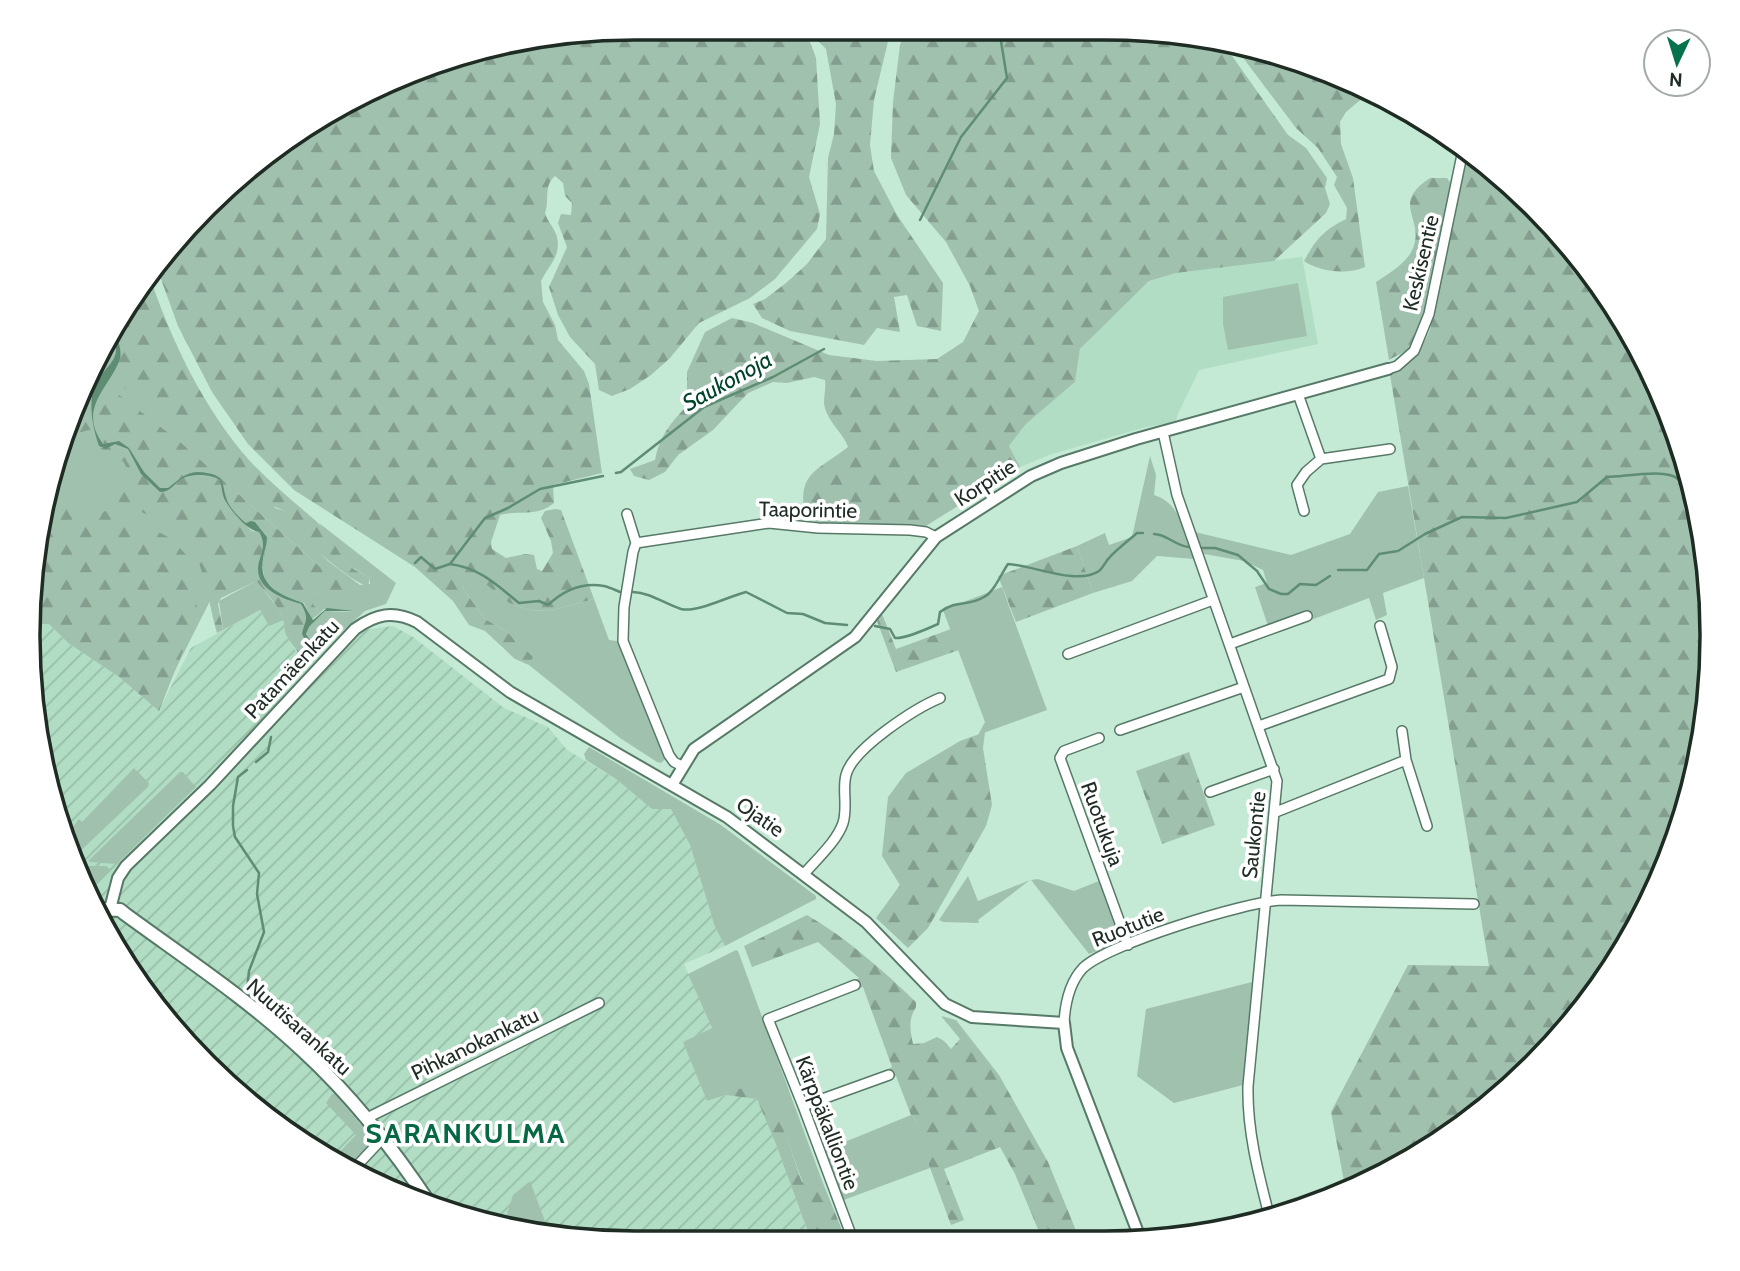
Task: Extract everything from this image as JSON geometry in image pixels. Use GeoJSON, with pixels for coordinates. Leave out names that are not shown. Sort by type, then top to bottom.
{"type":"FeatureCollection","features":[{"type":"Feature","properties":{"kind":"main road","name":"Nuutisarankatu"},"geometry":{"type":"LineString","coordinates":[[108,910],[125,914],[304,1051],[367,1118],[403,1162],[421,1190]]}},
{"type":"Feature","properties":{"kind":"street","name":"Keskisentie"},"geometry":{"type":"LineString","coordinates":[[1388,369],[1414,351],[1429,314],[1461,159]]}},
{"type":"Feature","properties":{"kind":"street","name":"Korpitie"},"geometry":{"type":"LineString","coordinates":[[682,766],[699,746],[855,637],[936,537],[1041,471],[1163,432],[1388,369]]}},
{"type":"Feature","properties":{"kind":"street"},"geometry":{"type":"LineString","coordinates":[[1298,394],[1321,459]]}},
{"type":"Feature","properties":{"kind":"street","name":"Saukontie"},"geometry":{"type":"LineString","coordinates":[[1163,432],[1177,495],[1278,781],[1249,1061],[1248,1107],[1252,1143],[1267,1208]]}},
{"type":"Feature","properties":{"kind":"street"},"geometry":{"type":"LineString","coordinates":[[1304,511],[1297,489],[1298,482],[1321,459],[1390,449]]}},
{"type":"Feature","properties":{"kind":"street"},"geometry":{"type":"LineString","coordinates":[[627,514],[636,543],[632,552],[624,607],[623,640],[669,755],[674,762],[682,766],[672,785]]}},
{"type":"Feature","properties":{"kind":"street","name":"Taaporintie"},"geometry":{"type":"LineString","coordinates":[[636,543],[769,523],[818,528],[910,530],[926,532],[936,537]]}},
{"type":"Feature","properties":{"kind":"street"},"geometry":{"type":"LineString","coordinates":[[1068,654],[1213,600]]}},
{"type":"Feature","properties":{"kind":"street","name":"Patamäenkatu"},"geometry":{"type":"LineString","coordinates":[[106,906],[126,866],[209,785],[355,629],[380,615],[393,613],[417,622],[510,692],[672,785]]}},
{"type":"Feature","properties":{"kind":"street"},"geometry":{"type":"LineString","coordinates":[[1230,644],[1307,616]]}},
{"type":"Feature","properties":{"kind":"street"},"geometry":{"type":"LineString","coordinates":[[1259,726],[1389,679],[1392,667],[1380,626]]}},
{"type":"Feature","properties":{"kind":"street"},"geometry":{"type":"LineString","coordinates":[[1120,730],[1244,687]]}},
{"type":"Feature","properties":{"kind":"street"},"geometry":{"type":"LineString","coordinates":[[804,874],[842,825],[845,776],[853,762],[881,735],[940,698]]}},
{"type":"Feature","properties":{"kind":"street"},"geometry":{"type":"LineString","coordinates":[[1402,731],[1406,761],[1427,826]]}},
{"type":"Feature","properties":{"kind":"street","name":"Ruotukuja"},"geometry":{"type":"LineString","coordinates":[[1099,738],[1065,751],[1060,758],[1128,945]]}},
{"type":"Feature","properties":{"kind":"street"},"geometry":{"type":"LineString","coordinates":[[1276,811],[1406,761]]}},
{"type":"Feature","properties":{"kind":"street"},"geometry":{"type":"LineString","coordinates":[[1210,792],[1274,769]]}},
{"type":"Feature","properties":{"kind":"street","name":"Ojatie"},"geometry":{"type":"LineString","coordinates":[[672,785],[727,817],[866,922],[936,995],[955,1010],[979,1018],[1064,1023]]}},
{"type":"Feature","properties":{"kind":"street","name":"Ruotutie"},"geometry":{"type":"LineString","coordinates":[[1137,1229],[1067,1048],[1064,1023],[1068,996],[1081,970],[1100,956],[1128,945],[1265,901],[1474,904]]}},
{"type":"Feature","properties":{"kind":"street","name":"Kärppäkalliontie"},"geometry":{"type":"LineString","coordinates":[[850,1231],[768,1019],[855,985]]}},
{"type":"Feature","properties":{"kind":"street","name":"Pihkanokankatu"},"geometry":{"type":"LineString","coordinates":[[367,1118],[599,1003]]}},
{"type":"Feature","properties":{"kind":"street"},"geometry":{"type":"LineString","coordinates":[[803,1106],[889,1075]]}},
{"type":"Feature","properties":{"kind":"street"},"geometry":{"type":"LineString","coordinates":[[360,1163],[383,1138]]}},
{"type":"Feature","properties":{"kind":"shaded area"},"geometry":{"type":"Polygon","coordinates":[[[1302,257],[1318,344],[1199,370],[1176,422],[1146,427],[1049,455],[1020,467],[1009,446],[1026,424],[1075,382],[1080,349],[1149,281],[1176,273],[1302,257]]]}},
{"type":"Feature","properties":{"kind":"shaded area"},"geometry":{"type":"Polygon","coordinates":[[[118,342],[120,359],[94,409],[93,420],[103,444],[119,441],[129,448],[144,472],[160,488],[168,488],[195,472],[215,475],[218,477],[222,482],[227,500],[234,511],[246,523],[255,522],[267,537],[262,569],[264,577],[273,588],[303,603],[313,620],[327,608],[354,611],[325,611],[309,627],[306,634],[314,646],[315,655],[292,679],[313,654],[302,634],[305,613],[301,604],[276,594],[263,584],[258,568],[263,545],[261,536],[236,516],[224,497],[220,480],[206,476],[189,476],[169,490],[160,492],[141,474],[128,449],[115,444],[106,449],[99,446],[92,419],[93,393],[116,351],[118,342]]]}},
{"type":"Feature","properties":{"kind":"shaded area"},"geometry":{"type":"Polygon","coordinates":[[[260,610],[269,625],[284,620],[286,635],[299,656],[292,679],[342,633],[393,626],[413,637],[504,708],[548,727],[567,750],[616,779],[652,809],[671,808],[690,845],[715,927],[725,946],[684,964],[712,1028],[684,1042],[707,1101],[730,1094],[757,1099],[808,1231],[597,1229],[558,1226],[481,1210],[408,1185],[338,1151],[273,1108],[243,1083],[188,1028],[163,998],[120,933],[102,899],[72,827],[52,752],[45,713],[41,624],[49,624],[68,643],[119,677],[159,710],[191,648],[260,610]]]}},
{"type":"Feature","properties":{"kind":"green space"},"geometry":{"type":"Polygon","coordinates":[[[636,40],[810,42],[816,58],[820,124],[809,177],[820,214],[817,229],[775,279],[750,298],[699,323],[670,358],[651,375],[630,389],[612,396],[599,390],[595,364],[570,337],[558,315],[549,287],[567,247],[558,223],[561,214],[571,215],[572,203],[565,196],[563,183],[555,176],[549,184],[545,213],[556,234],[558,248],[541,281],[543,302],[555,325],[558,340],[584,371],[589,384],[602,473],[553,485],[554,503],[541,510],[500,515],[491,542],[492,549],[506,558],[534,555],[537,569],[542,571],[553,553],[541,518],[545,511],[561,510],[594,599],[550,611],[528,610],[509,603],[487,585],[466,582],[462,587],[485,619],[506,631],[533,657],[529,665],[515,659],[485,631],[469,625],[453,601],[415,567],[294,490],[248,444],[212,392],[178,326],[160,277],[188,243],[243,188],[273,163],[338,120],[372,102],[444,72],[519,52],[558,45],[636,40]]]}},
{"type":"Feature","properties":{"kind":"green space"},"geometry":{"type":"Polygon","coordinates":[[[817,40],[888,40],[874,100],[870,145],[874,171],[897,215],[943,283],[941,331],[917,326],[907,295],[894,297],[900,332],[877,328],[864,345],[790,331],[762,318],[753,304],[765,299],[786,283],[807,264],[826,239],[828,158],[834,134],[836,104],[826,49],[817,40]]]}},
{"type":"Feature","properties":{"kind":"green space"},"geometry":{"type":"Polygon","coordinates":[[[902,40],[1104,40],[1182,45],[1231,54],[1288,135],[1306,148],[1327,178],[1325,188],[1330,204],[1326,213],[1274,261],[1176,273],[1149,281],[1080,349],[1075,382],[1026,424],[1009,446],[1020,467],[926,526],[818,523],[805,517],[804,491],[811,474],[848,447],[825,409],[825,380],[814,377],[787,383],[773,382],[748,393],[713,430],[678,455],[665,472],[649,480],[634,476],[630,469],[655,460],[666,430],[687,406],[687,372],[705,332],[732,318],[753,323],[829,355],[877,361],[937,359],[963,342],[979,311],[970,286],[946,242],[906,195],[891,158],[893,102],[902,40]]]}},
{"type":"Feature","properties":{"kind":"green space"},"geometry":{"type":"Polygon","coordinates":[[[1243,57],[1296,72],[1361,99],[1346,112],[1340,122],[1341,144],[1353,178],[1365,267],[1334,271],[1318,268],[1304,261],[1321,236],[1346,219],[1347,208],[1334,185],[1337,177],[1318,148],[1296,128],[1243,57]]]}},
{"type":"Feature","properties":{"kind":"green space"},"geometry":{"type":"Polygon","coordinates":[[[1465,162],[1525,215],[1577,273],[1620,338],[1654,408],[1679,481],[1695,558],[1700,636],[1695,713],[1679,790],[1654,863],[1620,933],[1577,998],[1525,1056],[1467,1108],[1402,1151],[1344,1180],[1331,1112],[1408,965],[1489,966],[1390,375],[1414,356],[1430,330],[1465,162]]]}},
{"type":"Feature","properties":{"kind":"green space"},"geometry":{"type":"Polygon","coordinates":[[[1430,178],[1447,178],[1452,185],[1435,272],[1416,338],[1408,349],[1389,360],[1376,282],[1399,266],[1410,254],[1416,232],[1410,205],[1412,197],[1430,178]]]}},
{"type":"Feature","properties":{"kind":"green space"},"geometry":{"type":"Polygon","coordinates":[[[1298,283],[1307,336],[1228,350],[1223,324],[1223,297],[1298,283]]]}},
{"type":"Feature","properties":{"kind":"green space"},"geometry":{"type":"Polygon","coordinates":[[[153,287],[179,351],[232,440],[273,484],[321,526],[348,564],[370,578],[368,586],[339,569],[314,548],[288,521],[285,511],[270,505],[109,376],[119,355],[120,338],[153,287]]]}},
{"type":"Feature","properties":{"kind":"green space"},"geometry":{"type":"Polygon","coordinates":[[[139,309],[275,508],[285,511],[289,522],[328,561],[360,585],[370,584],[370,578],[348,565],[319,523],[396,583],[386,604],[365,611],[315,656],[314,646],[306,634],[309,627],[325,611],[354,612],[324,609],[320,613],[313,604],[313,594],[321,591],[347,595],[319,566],[236,492],[212,597],[156,708],[44,570],[52,519],[72,444],[102,372],[139,309]]]}},
{"type":"Feature","properties":{"kind":"green space"},"geometry":{"type":"Polygon","coordinates":[[[116,346],[116,352],[108,368],[105,366],[116,346]]]}},
{"type":"Feature","properties":{"kind":"green space"},"geometry":{"type":"Polygon","coordinates":[[[105,384],[180,442],[319,566],[348,586],[350,592],[346,595],[314,593],[313,604],[320,613],[312,619],[304,603],[282,596],[265,582],[262,564],[267,537],[255,522],[246,523],[240,519],[252,531],[259,532],[262,539],[259,568],[263,584],[276,594],[301,604],[307,615],[304,636],[313,654],[294,675],[297,651],[286,635],[279,609],[258,583],[254,582],[221,598],[218,604],[223,630],[217,633],[201,568],[192,548],[164,524],[103,495],[105,487],[120,484],[126,467],[124,462],[100,448],[115,444],[126,447],[118,441],[105,445],[97,430],[94,414],[105,384]]]}},
{"type":"Feature","properties":{"kind":"green space"},"geometry":{"type":"Polygon","coordinates":[[[96,386],[91,415],[93,429],[76,433],[96,386]]]}},
{"type":"Feature","properties":{"kind":"green space"},"geometry":{"type":"Polygon","coordinates":[[[1150,456],[1156,475],[1154,495],[1171,505],[1176,512],[1194,559],[1157,556],[1132,581],[1093,593],[1077,546],[1105,533],[1109,545],[1132,537],[1150,456]]]}},
{"type":"Feature","properties":{"kind":"green space"},"geometry":{"type":"Polygon","coordinates":[[[1408,486],[1424,578],[1383,593],[1387,615],[1376,620],[1369,598],[1311,620],[1306,612],[1268,626],[1255,587],[1267,583],[1263,570],[1244,561],[1204,554],[1195,532],[1291,555],[1350,534],[1378,492],[1408,486]]]}},
{"type":"Feature","properties":{"kind":"green space"},"geometry":{"type":"Polygon","coordinates":[[[57,500],[69,506],[123,514],[172,539],[188,557],[197,584],[197,615],[159,711],[119,677],[68,643],[49,624],[41,624],[42,597],[45,558],[57,500]]]}},
{"type":"Feature","properties":{"kind":"green space"},"geometry":{"type":"Polygon","coordinates":[[[1077,546],[1093,593],[1016,622],[998,576],[1077,546]]]}},
{"type":"Feature","properties":{"kind":"green space"},"geometry":{"type":"Polygon","coordinates":[[[466,581],[487,584],[509,603],[528,610],[550,611],[594,599],[609,640],[617,641],[666,758],[661,763],[657,762],[620,738],[529,665],[532,657],[506,631],[485,619],[462,587],[466,581]]]}},
{"type":"Feature","properties":{"kind":"green space"},"geometry":{"type":"Polygon","coordinates":[[[254,582],[258,583],[278,608],[284,620],[269,626],[260,610],[223,630],[219,601],[254,582]]]}},
{"type":"Feature","properties":{"kind":"green space"},"geometry":{"type":"Polygon","coordinates":[[[1002,587],[1047,710],[978,735],[985,722],[943,610],[1002,587]]]}},
{"type":"Feature","properties":{"kind":"green space"},"geometry":{"type":"Polygon","coordinates":[[[882,614],[896,649],[951,629],[959,650],[896,672],[877,621],[882,614]]]}},
{"type":"Feature","properties":{"kind":"green space"},"geometry":{"type":"Polygon","coordinates":[[[985,732],[983,748],[992,805],[986,826],[928,928],[908,948],[876,918],[900,885],[882,856],[888,797],[906,773],[960,741],[985,732]]]}},
{"type":"Feature","properties":{"kind":"green space"},"geometry":{"type":"Polygon","coordinates":[[[589,747],[721,825],[816,896],[816,899],[725,946],[715,927],[690,845],[671,809],[652,809],[616,779],[586,760],[584,754],[589,747]]]}},
{"type":"Feature","properties":{"kind":"green space"},"geometry":{"type":"Polygon","coordinates":[[[1189,752],[1215,825],[1162,844],[1136,771],[1189,752]]]}},
{"type":"Feature","properties":{"kind":"green space"},"geometry":{"type":"Polygon","coordinates":[[[134,768],[149,783],[148,787],[81,850],[72,828],[79,819],[82,822],[134,768]]]}},
{"type":"Feature","properties":{"kind":"green space"},"geometry":{"type":"Polygon","coordinates":[[[180,772],[196,787],[116,864],[89,862],[89,860],[180,772]]]}},
{"type":"Feature","properties":{"kind":"green space"},"geometry":{"type":"Polygon","coordinates":[[[87,866],[106,866],[110,869],[95,884],[87,866]]]}},
{"type":"Feature","properties":{"kind":"green space"},"geometry":{"type":"Polygon","coordinates":[[[968,876],[978,901],[1030,880],[978,920],[979,923],[939,920],[968,876]]]}},
{"type":"Feature","properties":{"kind":"green space"},"geometry":{"type":"Polygon","coordinates":[[[1038,879],[1074,891],[1099,881],[1118,935],[1109,938],[1111,946],[1089,954],[1031,880],[1038,879]]]}},
{"type":"Feature","properties":{"kind":"green space"},"geometry":{"type":"Polygon","coordinates":[[[807,915],[864,955],[916,1002],[910,1025],[913,1044],[924,1043],[937,1037],[951,1049],[960,1039],[941,1016],[956,1020],[999,1075],[1048,1162],[1076,1231],[1039,1231],[1015,1174],[1000,1147],[944,1169],[964,1220],[951,1225],[922,1146],[917,1122],[911,1115],[896,1076],[891,1078],[888,1069],[892,1067],[863,987],[859,988],[855,980],[859,978],[818,942],[752,967],[744,946],[807,915]]]}},
{"type":"Feature","properties":{"kind":"green space"},"geometry":{"type":"Polygon","coordinates":[[[736,950],[821,1178],[803,1183],[771,1096],[727,1091],[726,1095],[707,1101],[683,1042],[712,1028],[688,974],[736,950]]]}},
{"type":"Feature","properties":{"kind":"green space"},"geometry":{"type":"Polygon","coordinates":[[[1252,982],[1243,1085],[1174,1103],[1137,1076],[1146,1009],[1252,982]]]}},
{"type":"Feature","properties":{"kind":"green space"},"geometry":{"type":"Polygon","coordinates":[[[751,1087],[772,1096],[802,1182],[821,1178],[842,1231],[808,1231],[757,1099],[726,1095],[727,1091],[751,1087]]]}},
{"type":"Feature","properties":{"kind":"green space"},"geometry":{"type":"Polygon","coordinates":[[[332,1094],[335,1094],[370,1136],[367,1147],[354,1160],[340,1152],[356,1135],[326,1103],[332,1094]]]}},
{"type":"Feature","properties":{"kind":"green space"},"geometry":{"type":"Polygon","coordinates":[[[911,1115],[917,1122],[930,1168],[841,1201],[825,1150],[911,1115]]]}},
{"type":"Feature","properties":{"kind":"green space"},"geometry":{"type":"Polygon","coordinates":[[[530,1181],[546,1224],[506,1216],[513,1195],[530,1181]]]}},
{"type":"Feature","properties":{"kind":"waterway","name":"Saukonoja"},"geometry":{"type":"LineString","coordinates":[[920,220],[961,137],[1007,78],[1001,40]]}},
{"type":"Feature","properties":{"kind":"waterway","name":"Saukonoja"},"geometry":{"type":"LineString","coordinates":[[616,473],[621,472],[704,407],[773,377],[824,349]]}},
{"type":"Feature","properties":{"kind":"waterway"},"geometry":{"type":"LineString","coordinates":[[1338,570],[1367,570],[1379,554],[1398,551],[1425,534],[1462,517],[1506,518],[1577,502],[1607,477],[1664,474],[1679,480]]}},
{"type":"Feature","properties":{"kind":"waterway","name":"Saukonoja"},"geometry":{"type":"LineString","coordinates":[[415,563],[421,557],[435,569],[450,564],[485,518],[540,489],[603,476]]}},
{"type":"Feature","properties":{"kind":"waterway"},"geometry":{"type":"LineString","coordinates":[[875,626],[890,629],[895,638],[899,638],[938,624],[940,612],[946,608],[973,602],[988,595],[1008,564],[1067,576],[1090,575],[1099,571],[1112,555],[1137,533],[1143,533]]}},
{"type":"Feature","properties":{"kind":"waterway"},"geometry":{"type":"LineString","coordinates":[[1154,534],[1189,547]]}},
{"type":"Feature","properties":{"kind":"waterway"},"geometry":{"type":"LineString","coordinates":[[1202,548],[1215,548],[1238,555],[1257,571],[1269,589],[1281,594],[1288,594],[1300,584],[1316,585],[1330,576]]}},
{"type":"Feature","properties":{"kind":"waterway"},"geometry":{"type":"LineString","coordinates":[[450,564],[479,573],[519,603],[539,601],[548,605],[567,592],[588,585],[604,586],[620,592]]}},
{"type":"Feature","properties":{"kind":"waterway"},"geometry":{"type":"LineString","coordinates":[[633,592],[646,594],[688,610],[746,592],[787,613],[803,614],[825,623],[847,625]]}},
{"type":"Feature","properties":{"kind":"waterway"},"geometry":{"type":"LineString","coordinates":[[256,762],[268,752],[271,737]]}},
{"type":"Feature","properties":{"kind":"waterway"},"geometry":{"type":"LineString","coordinates":[[247,770],[238,777],[233,826],[235,837],[259,873],[257,894],[264,932],[249,971],[247,990]]}},
{"type":"Feature","properties":{"kind":"district","name":"SARANKULMA"},"geometry":{"type":"Point","coordinates":[466,1133]}}]}
